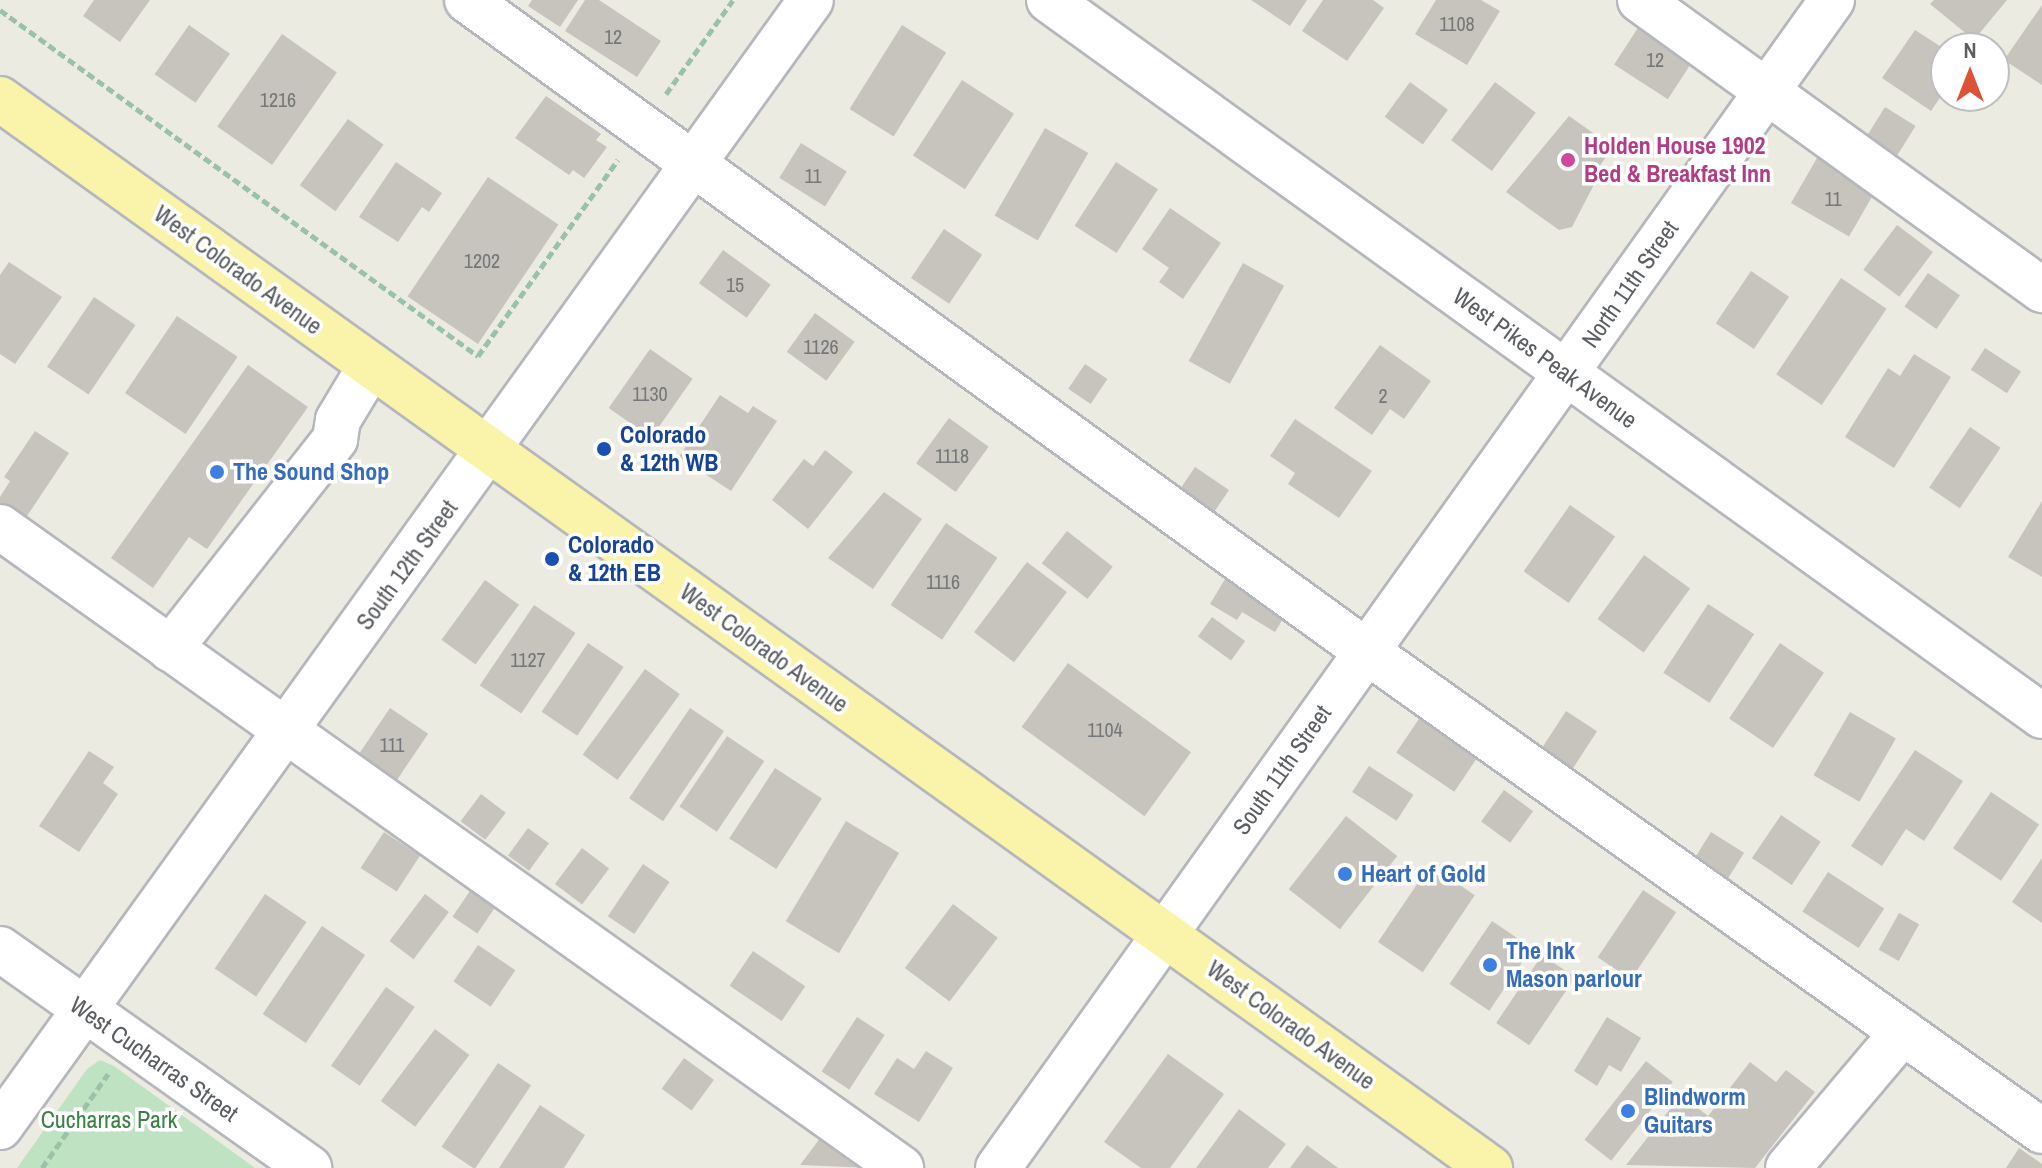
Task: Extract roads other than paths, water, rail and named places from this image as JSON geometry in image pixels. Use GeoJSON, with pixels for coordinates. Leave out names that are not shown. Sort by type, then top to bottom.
{"type":"FeatureCollection","features":[{"type":"Feature","properties":{"kind":"main road","name":"West Colorado Avenue"},"geometry":{"type":"LineString","coordinates":[[0,99],[1490,1168]]}},
{"type":"Feature","properties":{"kind":"street"},"geometry":{"type":"LineString","coordinates":[[467,0],[1366,651],[2042,1131]]}},
{"type":"Feature","properties":{"kind":"street","name":"South 12th Street"},"geometry":{"type":"LineString","coordinates":[[0,1127],[811,0]]}},
{"type":"Feature","properties":{"kind":"street","name":"West Pikes Peak Avenue"},"geometry":{"type":"LineString","coordinates":[[1049,0],[2042,716]]}},
{"type":"Feature","properties":{"kind":"street"},"geometry":{"type":"LineString","coordinates":[[1640,0],[2042,290]]}},
{"type":"Feature","properties":{"kind":"street","name":"North 11th Street"},"geometry":{"type":"LineString","coordinates":[[1566,373],[1832,0]]}},
{"type":"Feature","properties":{"kind":"street"},"geometry":{"type":"LineString","coordinates":[[170,649],[335,439],[338,420],[371,365]]}},
{"type":"Feature","properties":{"kind":"street","name":"South 11th Street"},"geometry":{"type":"LineString","coordinates":[[998,1168],[1566,373]]}},
{"type":"Feature","properties":{"kind":"street"},"geometry":{"type":"LineString","coordinates":[[0,527],[285,733],[901,1168]]}},
{"type":"Feature","properties":{"kind":"street","name":"West Cucharras Street"},"geometry":{"type":"LineString","coordinates":[[0,949],[309,1168]]}},
{"type":"Feature","properties":{"kind":"street"},"geometry":{"type":"LineString","coordinates":[[1788,1168],[1903,1032]]}},
{"type":"Feature","properties":{"kind":"place","name":"Holden House 1902 Bed & Breakfast Inn"},"geometry":{"type":"Point","coordinates":[1568,160]}},
{"type":"Feature","properties":{"kind":"place","name":"Colorado & 12th WB"},"geometry":{"type":"Point","coordinates":[604,449]}},
{"type":"Feature","properties":{"kind":"place","name":"The Sound Shop"},"geometry":{"type":"Point","coordinates":[217,472]}},
{"type":"Feature","properties":{"kind":"place","name":"Colorado & 12th EB"},"geometry":{"type":"Point","coordinates":[552,559]}},
{"type":"Feature","properties":{"kind":"place","name":"Heart of Gold"},"geometry":{"type":"Point","coordinates":[1345,874]}},
{"type":"Feature","properties":{"kind":"place","name":"The Ink Mason parlour"},"geometry":{"type":"Point","coordinates":[1490,965]}},
{"type":"Feature","properties":{"kind":"place","name":"Blindworm Guitars"},"geometry":{"type":"Point","coordinates":[1628,1111]}},
{"type":"Feature","properties":{"kind":"park label","name":"Cucharras Park"},"geometry":{"type":"Point","coordinates":[109,1120]}}]}
